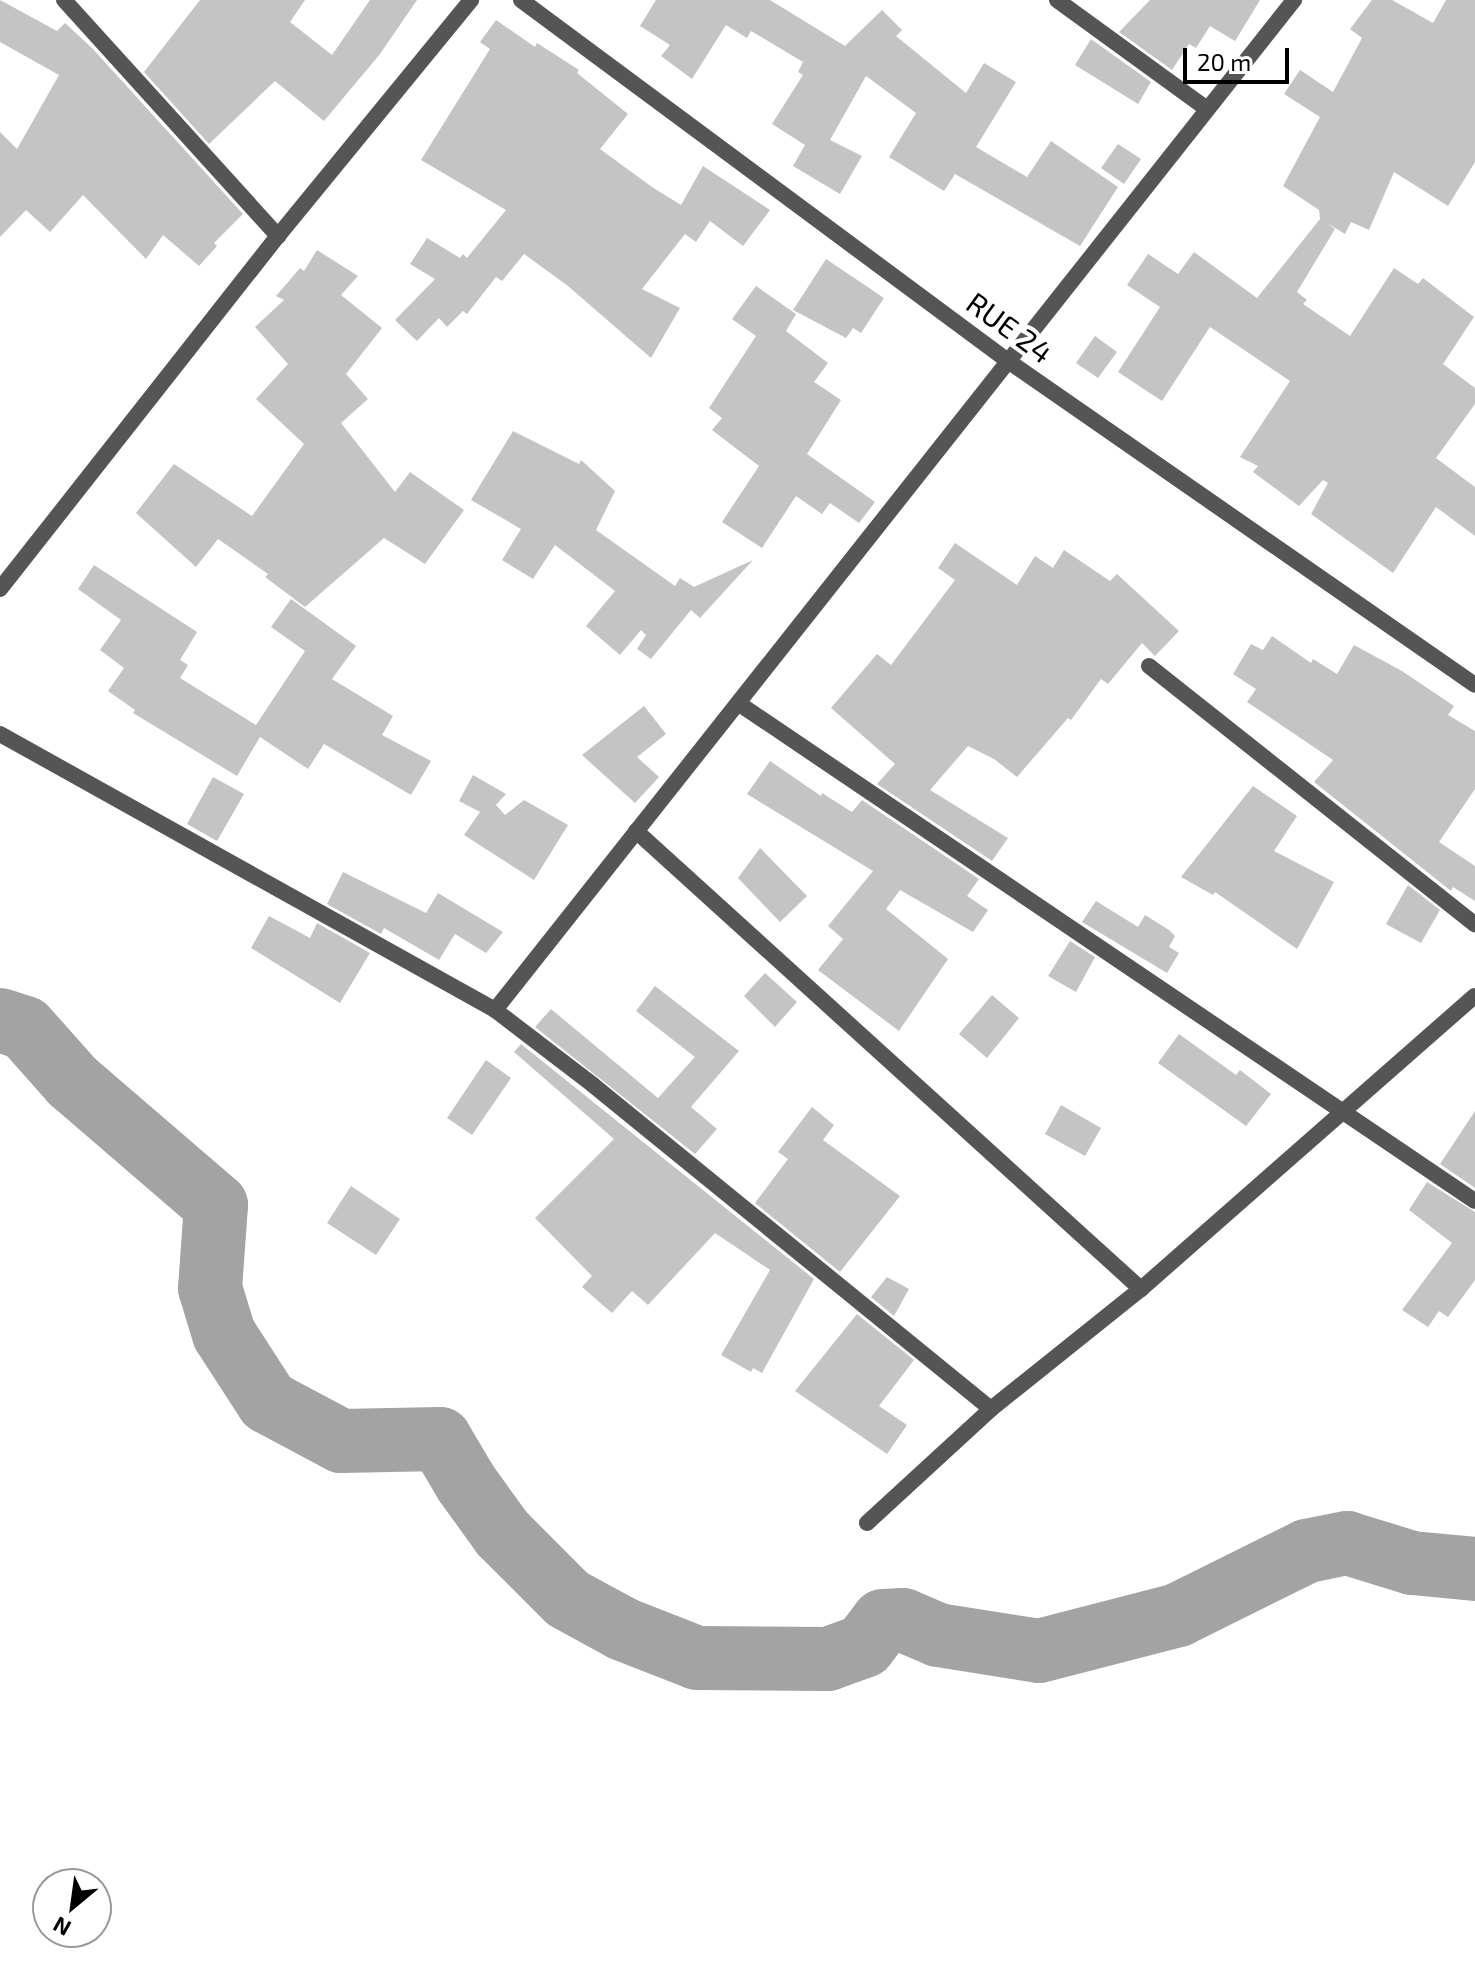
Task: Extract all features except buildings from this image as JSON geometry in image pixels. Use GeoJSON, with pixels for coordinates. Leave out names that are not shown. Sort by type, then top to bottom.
{"type":"FeatureCollection","features":[{"type":"Feature","properties":{"kind":"street"},"geometry":{"type":"LineString","coordinates":[[64,0],[278,236]]}},
{"type":"Feature","properties":{"kind":"street"},"geometry":{"type":"LineString","coordinates":[[0,589],[278,236],[471,0]]}},
{"type":"Feature","properties":{"kind":"street","name":"RUE 24"},"geometry":{"type":"LineString","coordinates":[[521,0],[1008,361],[1475,685]]}},
{"type":"Feature","properties":{"kind":"street"},"geometry":{"type":"LineString","coordinates":[[1057,0],[1207,109]]}},
{"type":"Feature","properties":{"kind":"street"},"geometry":{"type":"LineString","coordinates":[[495,1010],[1294,0]]}},
{"type":"Feature","properties":{"kind":"street"},"geometry":{"type":"LineString","coordinates":[[1149,666],[1475,924]]}},
{"type":"Feature","properties":{"kind":"street"},"geometry":{"type":"LineString","coordinates":[[738,703],[1475,1201]]}},
{"type":"Feature","properties":{"kind":"street"},"geometry":{"type":"LineString","coordinates":[[0,734],[495,1010],[593,1085],[991,1409]]}},
{"type":"Feature","properties":{"kind":"street"},"geometry":{"type":"LineString","coordinates":[[636,831],[1141,1289]]}},
{"type":"Feature","properties":{"kind":"street"},"geometry":{"type":"LineString","coordinates":[[867,1523],[991,1409],[1141,1289],[1345,1114],[1475,996]]}},
{"type":"Feature","properties":{"kind":"waterway"},"geometry":{"type":"LineString","coordinates":[[0,1020],[25,1028],[72,1081],[216,1205],[210,1288],[224,1334],[268,1402],[341,1441],[440,1439],[466,1483],[502,1533],[568,1599],[623,1629],[697,1658],[828,1659],[864,1646],[883,1621],[903,1620],[938,1635],[1039,1651],[1178,1615],[1307,1551],[1347,1543],[1412,1563],[1475,1569]]}}]}
